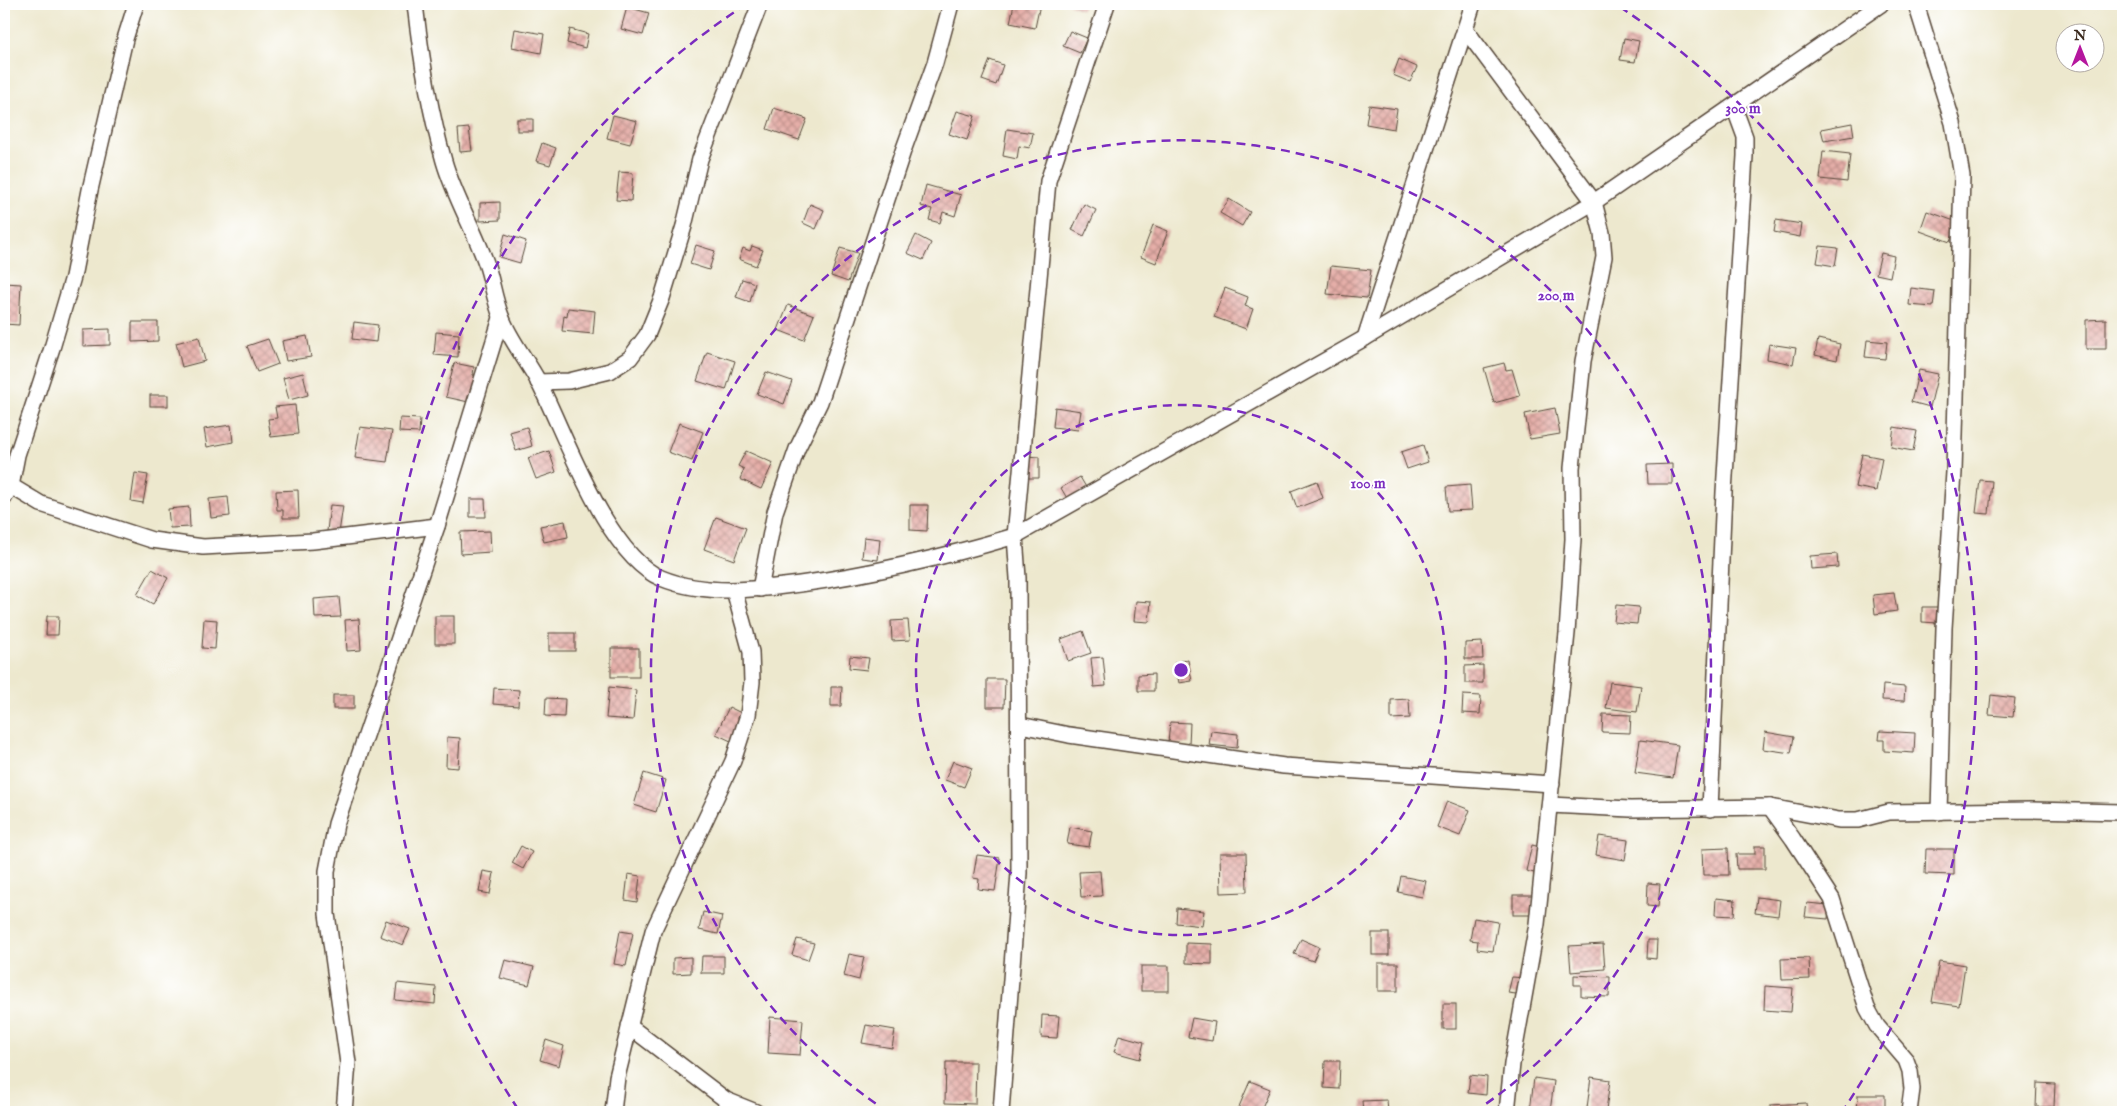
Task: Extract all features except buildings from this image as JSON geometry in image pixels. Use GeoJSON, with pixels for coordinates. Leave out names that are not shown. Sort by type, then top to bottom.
{"type":"FeatureCollection","features":[{"type":"Feature","properties":{"kind":"street"},"geometry":{"type":"LineString","coordinates":[[136,4],[125,39],[73,277],[52,348],[16,455],[7,492],[152,540],[204,547],[312,541],[437,526]]}},
{"type":"Feature","properties":{"kind":"street"},"geometry":{"type":"LineString","coordinates":[[415,4],[422,72],[444,164],[486,263],[501,318],[538,382],[599,508],[624,546],[639,563],[660,577],[689,586],[734,590],[760,589],[850,577],[952,555],[1015,536],[1365,338],[1594,202],[1881,4]]}},
{"type":"Feature","properties":{"kind":"street"},"geometry":{"type":"LineString","coordinates":[[538,382],[569,381],[597,376],[610,371],[630,358],[647,335],[662,298],[684,226],[700,159],[760,4]]}},
{"type":"Feature","properties":{"kind":"street"},"geometry":{"type":"LineString","coordinates":[[760,589],[775,512],[797,448],[820,402],[935,62],[951,4]]}},
{"type":"Feature","properties":{"kind":"street"},"geometry":{"type":"LineString","coordinates":[[1001,1112],[1019,873],[1020,725],[1018,578],[1015,536],[1048,181],[1107,4]]}},
{"type":"Feature","properties":{"kind":"street"},"geometry":{"type":"LineString","coordinates":[[1365,338],[1473,4]]}},
{"type":"Feature","properties":{"kind":"street"},"geometry":{"type":"LineString","coordinates":[[1916,4],[1953,123],[1962,176],[1954,472],[1944,628],[1939,812]]}},
{"type":"Feature","properties":{"kind":"street"},"geometry":{"type":"LineString","coordinates":[[1465,29],[1594,202],[1602,233],[1604,257],[1583,361],[1572,468],[1573,539],[1569,605],[1550,806],[1537,924],[1512,1064],[1507,1112]]}},
{"type":"Feature","properties":{"kind":"street"},"geometry":{"type":"LineString","coordinates":[[1710,809],[1724,492],[1744,156],[1744,137],[1734,106]]}},
{"type":"Feature","properties":{"kind":"street"},"geometry":{"type":"LineString","coordinates":[[344,1112],[348,1063],[326,914],[326,871],[336,824],[437,526],[501,318]]}},
{"type":"Feature","properties":{"kind":"street"},"geometry":{"type":"LineString","coordinates":[[613,1112],[617,1077],[653,931],[732,761],[748,715],[752,682],[751,652],[734,590]]}},
{"type":"Feature","properties":{"kind":"street"},"geometry":{"type":"LineString","coordinates":[[1020,725],[1069,735],[1284,766],[1552,784]]}},
{"type":"Feature","properties":{"kind":"street"},"geometry":{"type":"LineString","coordinates":[[1550,806],[1630,809],[1770,807],[1839,820],[1858,820],[1889,812],[2031,810],[2123,812]]}},
{"type":"Feature","properties":{"kind":"street"},"geometry":{"type":"LineString","coordinates":[[1770,807],[1832,899],[1867,1008],[1877,1026],[1906,1060],[1912,1089],[1910,1112]]}},
{"type":"Feature","properties":{"kind":"street"},"geometry":{"type":"LineString","coordinates":[[629,1026],[726,1100],[756,1112]]}}]}
